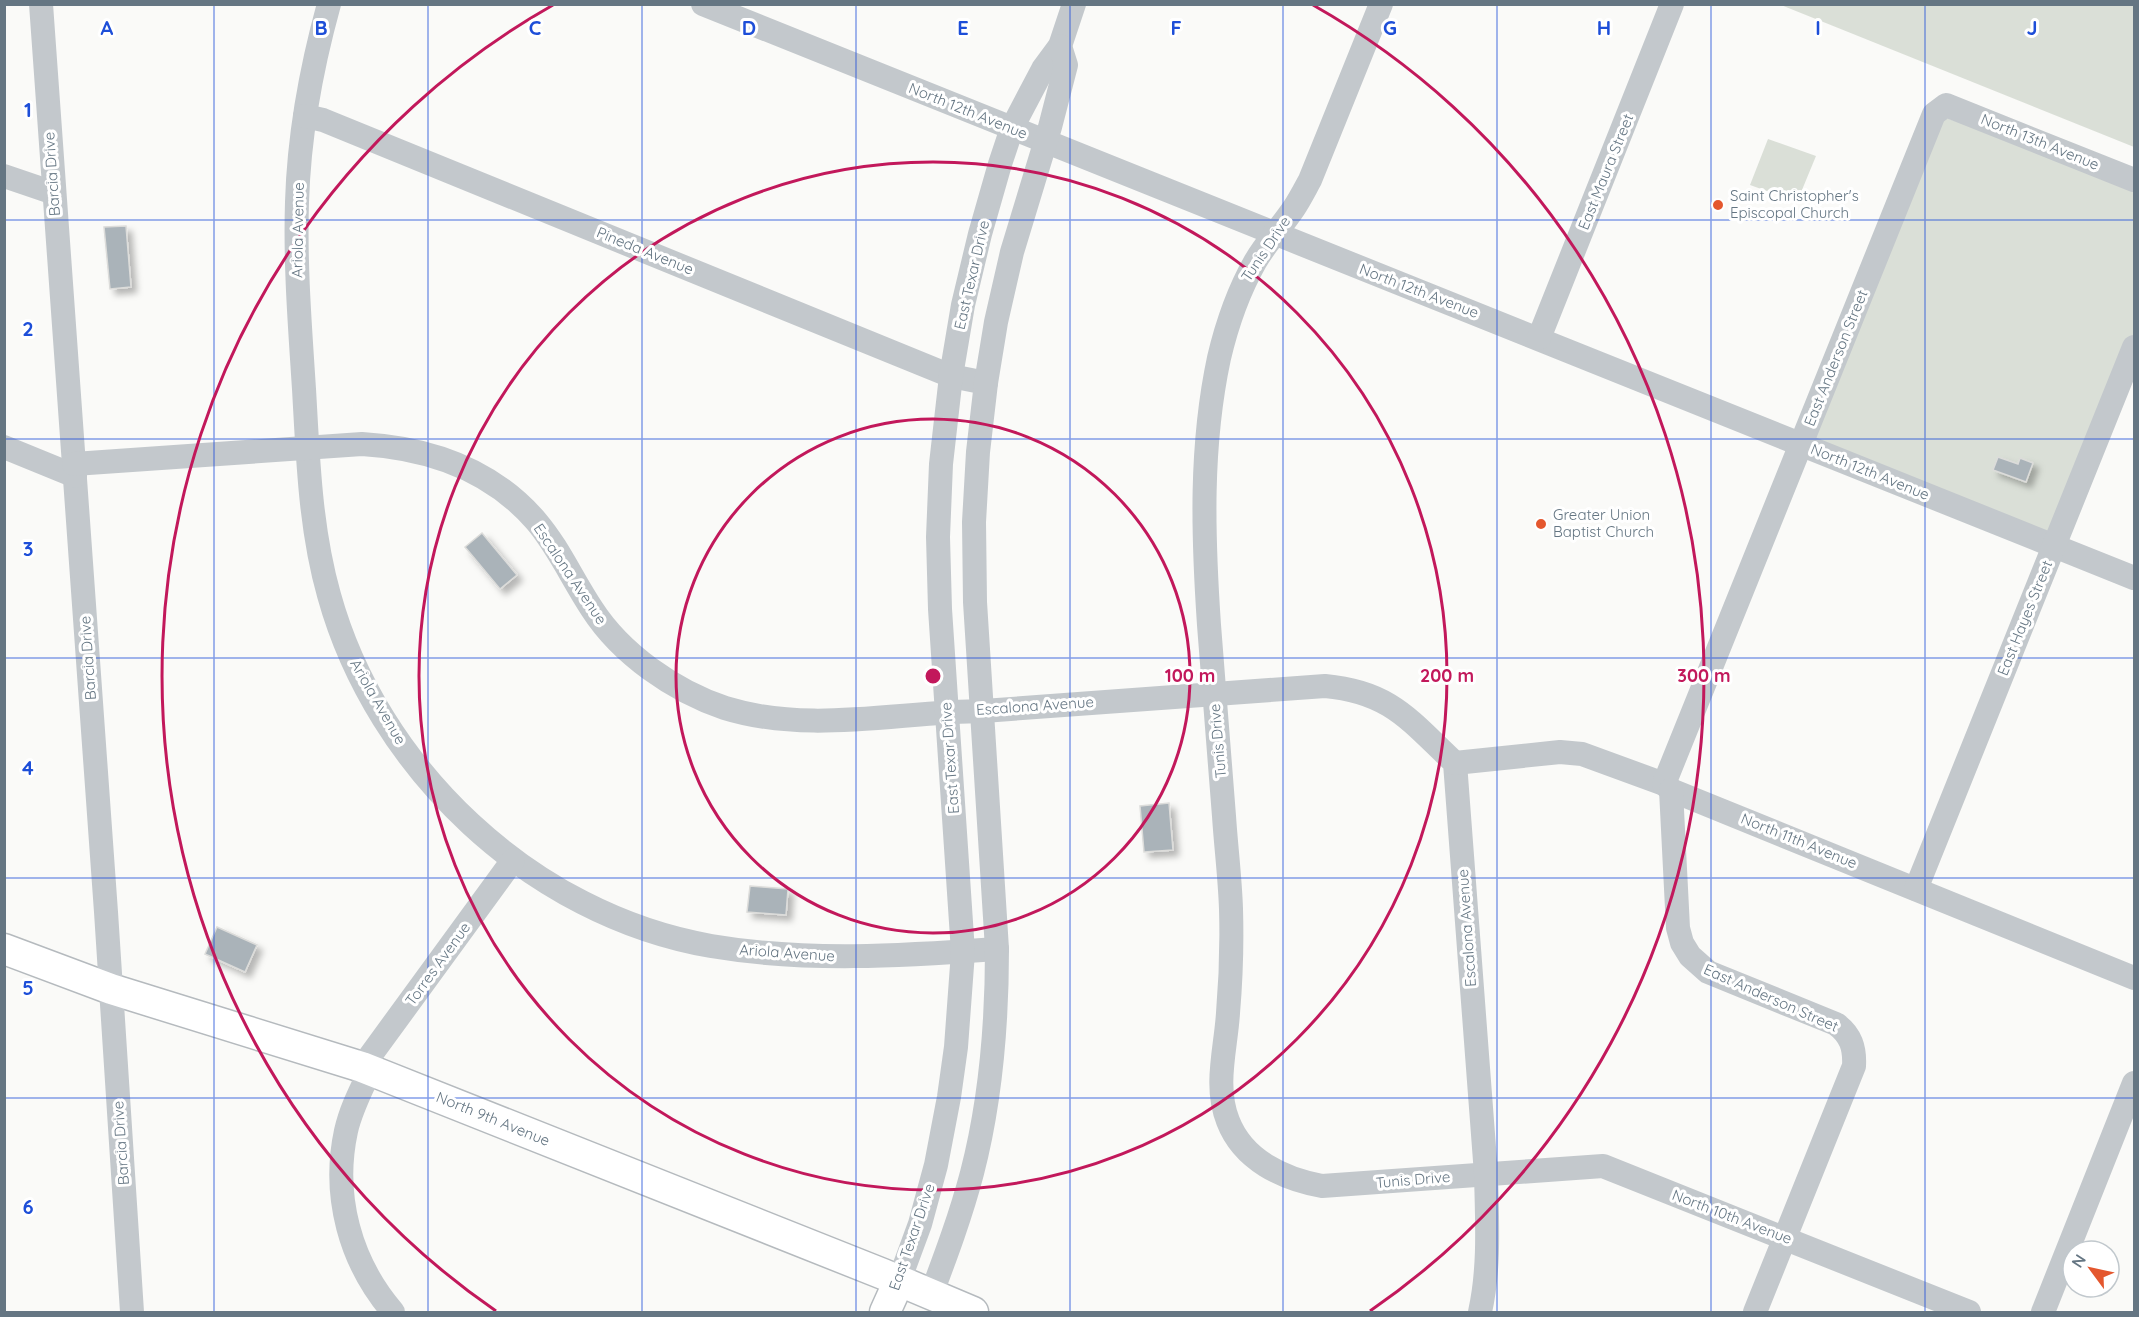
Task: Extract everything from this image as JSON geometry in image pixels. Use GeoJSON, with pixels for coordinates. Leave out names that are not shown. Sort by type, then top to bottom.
{"type":"FeatureCollection","features":[{"type":"Feature","properties":{"kind":"main road","name":"North 9th Avenue"},"geometry":{"type":"LineString","coordinates":[[4,949],[111,989],[366,1069],[899,1281],[927,1304],[972,1312]]}},
{"type":"Feature","properties":{"kind":"main road","name":"East Texar Drive"},"geometry":{"type":"LineString","coordinates":[[885,1312],[899,1281]]}},
{"type":"Feature","properties":{"kind":"street","name":"Barcia Drive"},"geometry":{"type":"LineString","coordinates":[[40,4],[132,1312]]}},
{"type":"Feature","properties":{"kind":"street","name":"Ariola Avenue"},"geometry":{"type":"LineString","coordinates":[[329,4],[320,37],[305,116],[297,200],[297,270],[312,515],[319,556],[345,643],[363,682],[389,728],[417,767],[463,816],[513,860],[571,896],[607,914],[656,932],[708,946],[760,953],[817,956],[997,950]]}},
{"type":"Feature","properties":{"kind":"street","name":"North 12th Avenue"},"geometry":{"type":"LineString","coordinates":[[703,4],[2134,578]]}},
{"type":"Feature","properties":{"kind":"street"},"geometry":{"type":"LineString","coordinates":[[927,1304],[954,1233],[982,1129],[993,1053],[997,996],[997,950],[975,602],[974,522],[978,452],[996,322],[1012,252],[1046,142],[1066,65],[1060,46],[1074,4]]}},
{"type":"Feature","properties":{"kind":"street","name":"Tunis Drive"},"geometry":{"type":"LineString","coordinates":[[1381,4],[1310,180],[1295,207],[1257,259],[1242,287],[1228,322],[1219,361],[1210,420],[1205,477],[1204,543],[1231,907],[1231,985],[1221,1082],[1222,1101],[1227,1120],[1236,1137],[1251,1155],[1283,1176],[1302,1182],[1322,1186],[1486,1174]]}},
{"type":"Feature","properties":{"kind":"street","name":"East Maura Street"},"geometry":{"type":"LineString","coordinates":[[1539,338],[1672,4]]}},
{"type":"Feature","properties":{"kind":"street","name":"East Texar Drive"},"geometry":{"type":"LineString","coordinates":[[899,1281],[920,1224],[949,1097],[956,1047],[963,952],[940,609],[938,537],[942,464],[951,376],[963,305],[980,234],[1012,128],[1043,69],[1060,46]]}},
{"type":"Feature","properties":{"kind":"street","name":"North 13th Avenue"},"geometry":{"type":"LineString","coordinates":[[1946,105],[2134,180]]}},
{"type":"Feature","properties":{"kind":"street","name":"East Anderson Street"},"geometry":{"type":"LineString","coordinates":[[1785,1238],[1854,1066],[1855,1052],[1850,1039],[1836,1024],[1708,972],[1690,956],[1682,943],[1678,928],[1667,787],[1934,114],[1946,105]]}},
{"type":"Feature","properties":{"kind":"street","name":"Pineda Avenue"},"geometry":{"type":"LineString","coordinates":[[305,116],[323,120],[951,376],[986,382]]}},
{"type":"Feature","properties":{"kind":"street"},"geometry":{"type":"LineString","coordinates":[[4,176],[54,193]]}},
{"type":"Feature","properties":{"kind":"street","name":"East Hayes Street"},"geometry":{"type":"LineString","coordinates":[[1916,889],[2134,347]]}},
{"type":"Feature","properties":{"kind":"street","name":"Escalona Avenue"},"geometry":{"type":"LineString","coordinates":[[74,470],[308,447],[362,444],[394,446],[447,460],[485,478],[512,497],[534,519],[560,553],[593,612],[640,661],[700,698],[755,716],[831,721],[1325,686],[1363,692],[1395,707],[1414,722],[1455,763],[1486,1174],[1488,1238],[1480,1312]]}},
{"type":"Feature","properties":{"kind":"street"},"geometry":{"type":"LineString","coordinates":[[4,447],[74,470]]}},
{"type":"Feature","properties":{"kind":"street","name":"North 11th Avenue"},"geometry":{"type":"LineString","coordinates":[[1455,763],[1560,752],[1582,754],[2134,978]]}},
{"type":"Feature","properties":{"kind":"street","name":"Torres Avenue"},"geometry":{"type":"LineString","coordinates":[[393,1312],[377,1294],[354,1250],[346,1222],[341,1190],[346,1129],[366,1069],[513,860]]}},
{"type":"Feature","properties":{"kind":"street"},"geometry":{"type":"LineString","coordinates":[[2043,1312],[2134,1083]]}},
{"type":"Feature","properties":{"kind":"street","name":"North 10th Avenue"},"geometry":{"type":"LineString","coordinates":[[1486,1174],[1603,1166],[1969,1312]]}},
{"type":"Feature","properties":{"kind":"street"},"geometry":{"type":"LineString","coordinates":[[1755,1312],[1785,1238]]}},
{"type":"Feature","properties":{"kind":"shaded area"},"geometry":{"type":"Polygon","coordinates":[[[1781,5],[2134,5],[2134,147],[1781,5]]]}},
{"type":"Feature","properties":{"kind":"shaded area"},"geometry":{"type":"Polygon","coordinates":[[[1934,114],[2134,180],[2134,347],[2055,546],[1801,445],[1934,114]]]}},
{"type":"Feature","properties":{"kind":"shaded area"},"geometry":{"type":"Polygon","coordinates":[[[1768,139],[1816,156],[1797,202],[1750,185],[1768,139]]]}},
{"type":"Feature","properties":{"kind":"building"},"geometry":{"type":"Polygon","coordinates":[[[126,226],[131,287],[110,289],[104,227],[126,226]]]}},
{"type":"Feature","properties":{"kind":"building"},"geometry":{"type":"Polygon","coordinates":[[[1998,457],[2018,464],[2020,458],[2033,463],[2026,482],[1993,470],[1998,457]]]}},
{"type":"Feature","properties":{"kind":"building"},"geometry":{"type":"Polygon","coordinates":[[[482,533],[517,575],[500,589],[465,547],[482,533]]]}},
{"type":"Feature","properties":{"kind":"building"},"geometry":{"type":"Polygon","coordinates":[[[1169,803],[1173,850],[1144,852],[1140,806],[1169,803]]]}},
{"type":"Feature","properties":{"kind":"building"},"geometry":{"type":"Polygon","coordinates":[[[750,886],[788,889],[786,915],[747,912],[750,886]]]}},
{"type":"Feature","properties":{"kind":"building"},"geometry":{"type":"Polygon","coordinates":[[[217,927],[257,945],[245,972],[205,954],[217,927]]]}},
{"type":"Feature","properties":{"kind":"place","name":"Saint Christopher's Episcopal Church"},"geometry":{"type":"Point","coordinates":[1718,205]}},
{"type":"Feature","properties":{"kind":"place","name":"Greater Union Baptist Church"},"geometry":{"type":"Point","coordinates":[1541,524]}}]}
